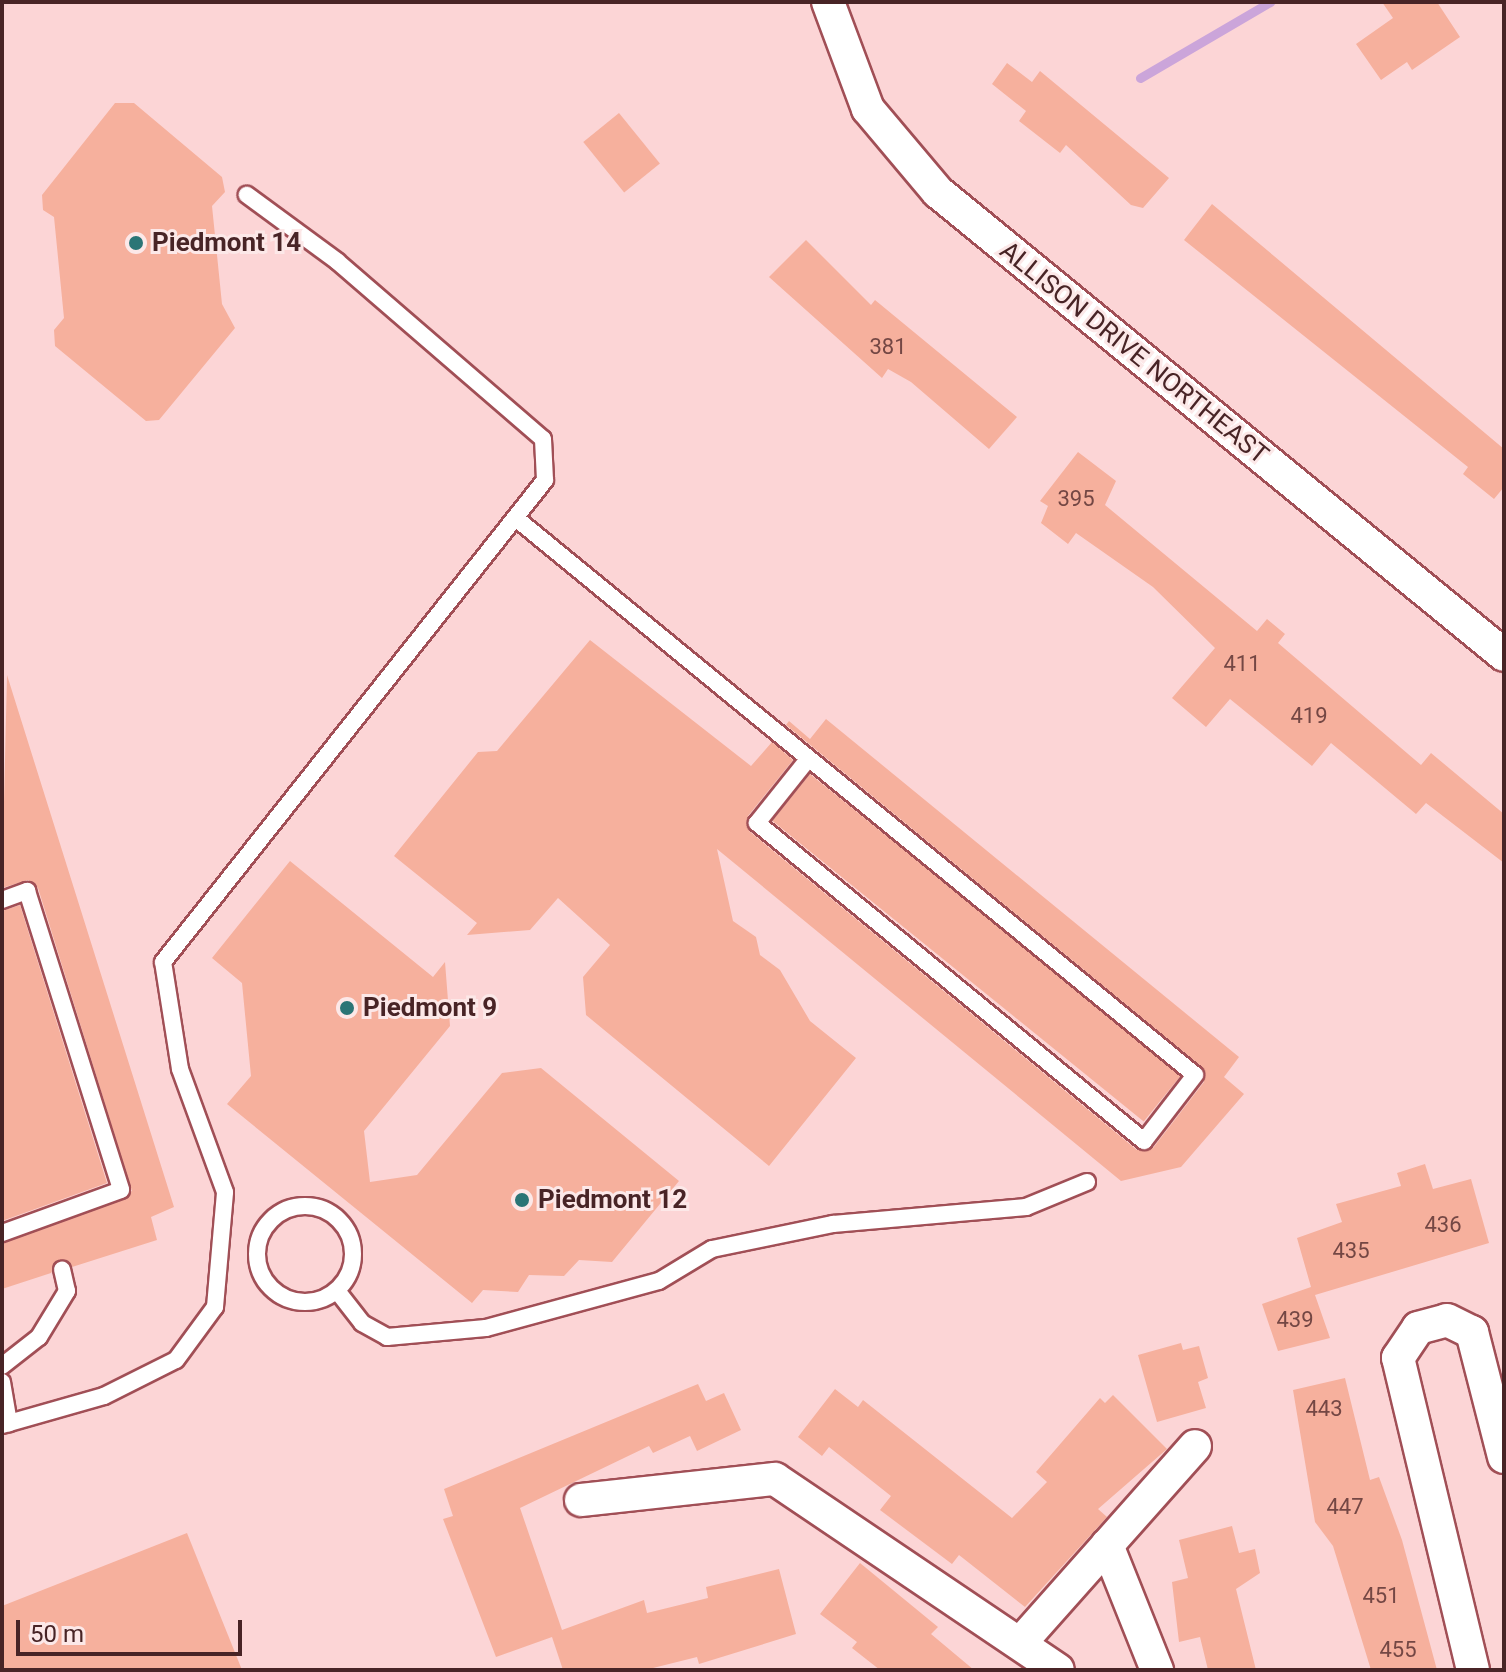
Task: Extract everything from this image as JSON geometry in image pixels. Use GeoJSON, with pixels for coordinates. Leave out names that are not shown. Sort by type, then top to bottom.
{"type":"FeatureCollection","features":[{"type":"Feature","properties":{"kind":"street","name":"ALLISON DRIVE NORTHEAST"},"geometry":{"type":"LineString","coordinates":[[828,2],[868,109],[938,192],[1504,655]]}},
{"type":"Feature","properties":{"kind":"street"},"geometry":{"type":"LineString","coordinates":[[1473,1670],[1398,1358],[1418,1328],[1447,1320],[1472,1332],[1504,1457]]}},
{"type":"Feature","properties":{"kind":"street"},"geometry":{"type":"LineString","coordinates":[[1023,1640],[1195,1446]]}},
{"type":"Feature","properties":{"kind":"street"},"geometry":{"type":"LineString","coordinates":[[581,1500],[775,1479],[1023,1640],[1058,1670]]}},
{"type":"Feature","properties":{"kind":"street"},"geometry":{"type":"LineString","coordinates":[[1107,1545],[1157,1670]]}},
{"type":"Feature","properties":{"kind":"lane"},"geometry":{"type":"LineString","coordinates":[[2,1382],[5,1424],[104,1396],[176,1360],[215,1307],[224,1257],[225,1192],[180,1069],[163,962],[274,813],[518,520],[545,480],[543,439],[337,261],[247,195]]}},
{"type":"Feature","properties":{"kind":"lane"},"geometry":{"type":"LineString","coordinates":[[518,520],[1195,1075],[1144,1141],[757,823],[808,759]]}},
{"type":"Feature","properties":{"kind":"lane"},"geometry":{"type":"LineString","coordinates":[[2,900],[27,891],[121,1190],[2,1233]]}},
{"type":"Feature","properties":{"kind":"lane"},"geometry":{"type":"LineString","coordinates":[[338,1292],[362,1323],[387,1337],[486,1328],[659,1281],[712,1249],[833,1224],[1026,1207],[1087,1182]]}},
{"type":"Feature","properties":{"kind":"lane"},"geometry":{"type":"LineString","coordinates":[[300,1206],[315,1209],[352,1246],[357,1264],[338,1292],[295,1300],[268,1281],[254,1255],[260,1225],[300,1206]]}},
{"type":"Feature","properties":{"kind":"lane"},"geometry":{"type":"LineString","coordinates":[[224,1257],[254,1255]]}},
{"type":"Feature","properties":{"kind":"lane"},"geometry":{"type":"LineString","coordinates":[[2,1366],[39,1337],[67,1291],[62,1270]]}},
{"type":"Feature","properties":{"kind":"building"},"geometry":{"type":"Polygon","coordinates":[[[1382,2],[1437,2],[1460,37],[1412,70],[1407,62],[1381,80],[1356,44],[1393,18],[1382,2]]]}},
{"type":"Feature","properties":{"kind":"building"},"geometry":{"type":"Polygon","coordinates":[[[1007,63],[1032,82],[1040,71],[1169,178],[1143,208],[1131,205],[1066,145],[1060,153],[1019,121],[1026,111],[992,84],[1007,63]]]}},
{"type":"Feature","properties":{"kind":"building","name":"Piedmont 14"},"geometry":{"type":"Polygon","coordinates":[[[115,103],[134,103],[222,177],[225,192],[212,206],[222,304],[235,328],[159,420],[146,421],[55,346],[54,330],[64,318],[54,217],[43,210],[42,195],[115,103]]]}},
{"type":"Feature","properties":{"kind":"building"},"geometry":{"type":"Polygon","coordinates":[[[619,113],[660,164],[624,192],[583,142],[619,113]]]}},
{"type":"Feature","properties":{"kind":"building"},"geometry":{"type":"Polygon","coordinates":[[[1212,204],[1504,449],[1504,487],[1494,499],[1463,474],[1468,467],[1184,240],[1212,204]]]}},
{"type":"Feature","properties":{"kind":"building"},"geometry":{"type":"Polygon","coordinates":[[[806,240],[871,305],[875,300],[1017,417],[989,449],[911,382],[888,369],[882,378],[769,277],[806,240]]]}},
{"type":"Feature","properties":{"kind":"building"},"geometry":{"type":"Polygon","coordinates":[[[1078,452],[1116,481],[1105,505],[1257,631],[1267,619],[1285,634],[1278,643],[1421,765],[1431,753],[1504,814],[1504,863],[1426,803],[1416,814],[1331,743],[1312,766],[1230,699],[1206,727],[1172,698],[1215,648],[1153,587],[1076,533],[1068,544],[1041,523],[1048,506],[1040,501],[1078,452]]]}},
{"type":"Feature","properties":{"kind":"building"},"geometry":{"type":"Polygon","coordinates":[[[590,640],[751,766],[772,742],[793,760],[748,816],[749,831],[1137,1150],[1153,1148],[1204,1082],[1202,1067],[786,725],[789,721],[810,739],[826,719],[1239,1057],[1224,1077],[1244,1094],[1181,1167],[1121,1181],[717,849],[733,921],[756,937],[760,955],[780,970],[810,1021],[856,1058],[769,1166],[586,1015],[583,977],[610,945],[558,898],[530,930],[467,935],[477,923],[394,856],[478,752],[497,751],[590,640]]]}},
{"type":"Feature","properties":{"kind":"building"},"geometry":{"type":"Polygon","coordinates":[[[7,675],[174,1207],[151,1217],[157,1240],[72,1267],[59,1260],[51,1273],[2,1289],[2,1244],[132,1191],[38,888],[28,880],[2,888],[7,675]]]}},
{"type":"Feature","properties":{"kind":"building"},"geometry":{"type":"Polygon","coordinates":[[[810,774],[1181,1075],[1144,1121],[772,821],[810,774]]]}},
{"type":"Feature","properties":{"kind":"building"},"geometry":{"type":"Polygon","coordinates":[[[290,861],[433,977],[445,962],[450,1026],[364,1131],[370,1182],[417,1175],[502,1073],[541,1068],[679,1181],[612,1262],[579,1260],[564,1276],[529,1275],[518,1292],[483,1290],[472,1303],[227,1104],[251,1076],[242,983],[212,958],[290,861]]]}},
{"type":"Feature","properties":{"kind":"building"},"geometry":{"type":"Polygon","coordinates":[[[20,905],[107,1183],[2,1221],[2,911],[20,905]]]}},
{"type":"Feature","properties":{"kind":"building"},"geometry":{"type":"Polygon","coordinates":[[[1425,1164],[1433,1189],[1471,1179],[1489,1243],[1315,1295],[1330,1338],[1278,1351],[1262,1304],[1311,1287],[1297,1238],[1342,1222],[1336,1204],[1401,1186],[1397,1173],[1425,1164]]]}},
{"type":"Feature","properties":{"kind":"building"},"geometry":{"type":"Polygon","coordinates":[[[1181,1343],[1183,1350],[1199,1346],[1208,1378],[1198,1382],[1206,1408],[1157,1422],[1138,1355],[1181,1343]]]}},
{"type":"Feature","properties":{"kind":"building"},"geometry":{"type":"Polygon","coordinates":[[[1345,1378],[1370,1480],[1379,1477],[1402,1540],[1437,1670],[1371,1670],[1333,1546],[1315,1522],[1293,1390],[1345,1378]]]}},
{"type":"Feature","properties":{"kind":"building"},"geometry":{"type":"Polygon","coordinates":[[[698,1384],[706,1401],[724,1393],[741,1430],[697,1451],[690,1436],[653,1453],[649,1446],[520,1508],[562,1630],[644,1600],[647,1613],[708,1598],[706,1587],[779,1569],[796,1634],[699,1664],[697,1657],[645,1670],[563,1670],[552,1637],[496,1657],[443,1519],[453,1516],[444,1489],[698,1384]]]}},
{"type":"Feature","properties":{"kind":"building"},"geometry":{"type":"Polygon","coordinates":[[[835,1389],[858,1407],[863,1400],[1012,1518],[1047,1482],[1036,1472],[1100,1398],[1105,1403],[1113,1395],[1167,1449],[1098,1509],[1107,1517],[1025,1607],[959,1555],[952,1564],[880,1510],[891,1496],[829,1447],[822,1456],[798,1437],[835,1389]]]}},
{"type":"Feature","properties":{"kind":"building"},"geometry":{"type":"Polygon","coordinates":[[[1232,1526],[1239,1553],[1255,1549],[1260,1573],[1236,1589],[1256,1670],[1208,1670],[1200,1637],[1179,1642],[1172,1582],[1188,1578],[1179,1540],[1232,1526]]]}},
{"type":"Feature","properties":{"kind":"building"},"geometry":{"type":"Polygon","coordinates":[[[187,1533],[242,1670],[2,1670],[2,1606],[187,1533]]]}},
{"type":"Feature","properties":{"kind":"building"},"geometry":{"type":"Polygon","coordinates":[[[860,1563],[938,1627],[931,1634],[974,1670],[880,1670],[852,1648],[857,1642],[820,1614],[860,1563]]]}},
{"type":"Feature","properties":{"kind":"waterway"},"geometry":{"type":"LineString","coordinates":[[1140,78],[1270,2]]}},
{"type":"Feature","properties":{"kind":"place","name":"Piedmont 14"},"geometry":{"type":"Point","coordinates":[136,243]}},
{"type":"Feature","properties":{"kind":"place","name":"Piedmont 9"},"geometry":{"type":"Point","coordinates":[347,1008]}},
{"type":"Feature","properties":{"kind":"place","name":"Piedmont 12"},"geometry":{"type":"Point","coordinates":[522,1200]}}]}
